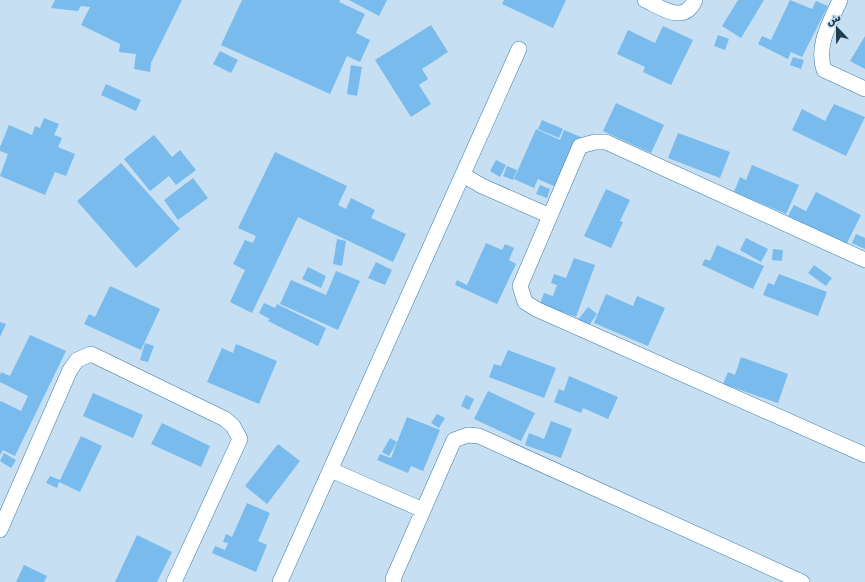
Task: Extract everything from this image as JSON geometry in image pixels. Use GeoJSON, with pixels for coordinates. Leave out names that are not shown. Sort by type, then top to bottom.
{"type":"FeatureCollection","features":[{"type":"Feature","properties":{"kind":"street"},"geometry":{"type":"LineString","coordinates":[[645,0],[674,13],[684,12],[691,8],[695,0]]}},
{"type":"Feature","properties":{"kind":"street"},"geometry":{"type":"LineString","coordinates":[[840,0],[824,38],[821,60],[824,70],[865,89]]}},
{"type":"Feature","properties":{"kind":"street"},"geometry":{"type":"LineString","coordinates":[[280,582],[519,49]]}},
{"type":"Feature","properties":{"kind":"street"},"geometry":{"type":"LineString","coordinates":[[865,260],[606,142],[594,142],[580,146],[520,286],[525,302],[536,309],[865,455]]}},
{"type":"Feature","properties":{"kind":"street"},"geometry":{"type":"LineString","coordinates":[[463,175],[482,186],[550,216]]}},
{"type":"Feature","properties":{"kind":"street"},"geometry":{"type":"LineString","coordinates":[[0,530],[70,370],[77,360],[91,354],[225,419],[238,434],[240,439],[174,582]]}},
{"type":"Feature","properties":{"kind":"street"},"geometry":{"type":"LineString","coordinates":[[394,582],[393,579],[454,440],[468,436],[479,436],[802,582]]}},
{"type":"Feature","properties":{"kind":"street"},"geometry":{"type":"LineString","coordinates":[[331,470],[423,510]]}},
{"type":"Feature","properties":{"kind":"building"},"geometry":{"type":"Polygon","coordinates":[[[55,0],[182,0],[151,63],[150,72],[134,69],[136,54],[119,52],[120,44],[81,25],[90,7],[81,6],[78,11],[51,8],[55,0]]]}},
{"type":"Feature","properties":{"kind":"building"},"geometry":{"type":"Polygon","coordinates":[[[242,0],[340,0],[339,2],[365,14],[356,33],[370,40],[360,62],[347,56],[330,94],[221,45],[242,0]]]}},
{"type":"Feature","properties":{"kind":"building"},"geometry":{"type":"Polygon","coordinates":[[[349,0],[387,0],[379,16],[349,0]]]}},
{"type":"Feature","properties":{"kind":"building"},"geometry":{"type":"Polygon","coordinates":[[[504,0],[566,0],[553,28],[502,4],[504,0]]]}},
{"type":"Feature","properties":{"kind":"building"},"geometry":{"type":"Polygon","coordinates":[[[738,0],[764,0],[741,38],[722,26],[738,0]]]}},
{"type":"Feature","properties":{"kind":"building"},"geometry":{"type":"Polygon","coordinates":[[[790,0],[812,9],[816,1],[828,6],[802,57],[791,52],[788,59],[758,44],[762,36],[771,40],[790,0]]]}},
{"type":"Feature","properties":{"kind":"building"},"geometry":{"type":"Polygon","coordinates":[[[431,25],[448,52],[422,69],[428,79],[419,85],[431,104],[411,117],[375,60],[431,25]]]}},
{"type":"Feature","properties":{"kind":"building"},"geometry":{"type":"Polygon","coordinates":[[[663,26],[693,40],[671,85],[643,72],[645,67],[617,54],[628,30],[655,43],[663,26]]]}},
{"type":"Feature","properties":{"kind":"building"},"geometry":{"type":"Polygon","coordinates":[[[718,35],[729,39],[725,50],[714,46],[718,35]]]}},
{"type":"Feature","properties":{"kind":"building"},"geometry":{"type":"Polygon","coordinates":[[[865,36],[865,69],[850,61],[865,36]]]}},
{"type":"Feature","properties":{"kind":"building"},"geometry":{"type":"Polygon","coordinates":[[[220,51],[238,60],[231,73],[213,64],[220,51]]]}},
{"type":"Feature","properties":{"kind":"building"},"geometry":{"type":"Polygon","coordinates":[[[793,57],[804,60],[801,69],[790,65],[793,57]]]}},
{"type":"Feature","properties":{"kind":"building"},"geometry":{"type":"Polygon","coordinates":[[[351,65],[362,67],[357,96],[347,94],[351,65]]]}},
{"type":"Feature","properties":{"kind":"building"},"geometry":{"type":"Polygon","coordinates":[[[106,84],[141,100],[136,111],[101,95],[106,84]]]}},
{"type":"Feature","properties":{"kind":"building"},"geometry":{"type":"Polygon","coordinates":[[[616,103],[664,125],[651,153],[603,131],[616,103]]]}},
{"type":"Feature","properties":{"kind":"building"},"geometry":{"type":"Polygon","coordinates":[[[834,104],[865,117],[846,156],[792,130],[802,109],[825,121],[834,104]]]}},
{"type":"Feature","properties":{"kind":"building"},"geometry":{"type":"Polygon","coordinates":[[[44,118],[59,124],[54,135],[62,138],[58,147],[75,154],[66,176],[55,172],[45,195],[0,176],[8,154],[0,151],[0,147],[9,125],[32,135],[35,126],[40,128],[44,118]]]}},
{"type":"Feature","properties":{"kind":"building"},"geometry":{"type":"Polygon","coordinates":[[[542,120],[563,129],[559,138],[538,129],[542,120]]]}},
{"type":"Feature","properties":{"kind":"building"},"geometry":{"type":"Polygon","coordinates":[[[536,129],[560,140],[564,130],[581,137],[558,188],[538,179],[534,188],[514,179],[536,129]]]}},
{"type":"Feature","properties":{"kind":"building"},"geometry":{"type":"Polygon","coordinates":[[[678,133],[730,152],[720,178],[668,158],[678,133]]]}},
{"type":"Feature","properties":{"kind":"building"},"geometry":{"type":"Polygon","coordinates":[[[154,135],[172,157],[180,150],[196,170],[176,185],[169,176],[150,191],[124,159],[154,135]]]}},
{"type":"Feature","properties":{"kind":"building"},"geometry":{"type":"Polygon","coordinates":[[[275,152],[347,186],[338,205],[346,209],[351,198],[375,210],[371,218],[406,234],[393,262],[298,217],[252,313],[230,302],[245,270],[233,264],[245,240],[253,243],[256,236],[238,228],[275,152]]]}},
{"type":"Feature","properties":{"kind":"building"},"geometry":{"type":"Polygon","coordinates":[[[496,160],[506,165],[500,177],[490,171],[496,160]]]}},
{"type":"Feature","properties":{"kind":"building"},"geometry":{"type":"Polygon","coordinates":[[[121,163],[180,229],[136,268],[77,201],[121,163]]]}},
{"type":"Feature","properties":{"kind":"building"},"geometry":{"type":"Polygon","coordinates":[[[752,165],[799,185],[786,214],[734,192],[740,177],[746,180],[752,165]]]}},
{"type":"Feature","properties":{"kind":"building"},"geometry":{"type":"Polygon","coordinates":[[[507,166],[517,170],[513,180],[503,176],[507,166]]]}},
{"type":"Feature","properties":{"kind":"building"},"geometry":{"type":"Polygon","coordinates":[[[193,178],[208,198],[178,220],[164,200],[193,178]]]}},
{"type":"Feature","properties":{"kind":"building"},"geometry":{"type":"Polygon","coordinates":[[[540,185],[550,189],[547,198],[536,194],[540,185]]]}},
{"type":"Feature","properties":{"kind":"building"},"geometry":{"type":"Polygon","coordinates":[[[606,189],[630,200],[620,221],[623,222],[611,248],[584,236],[606,189]]]}},
{"type":"Feature","properties":{"kind":"building"},"geometry":{"type":"Polygon","coordinates":[[[816,192],[861,215],[846,245],[788,216],[794,205],[806,211],[816,192]]]}},
{"type":"Feature","properties":{"kind":"building"},"geometry":{"type":"Polygon","coordinates":[[[856,234],[865,238],[865,249],[852,243],[856,234]]]}},
{"type":"Feature","properties":{"kind":"building"},"geometry":{"type":"Polygon","coordinates":[[[746,238],[768,249],[761,262],[740,250],[746,238]]]}},
{"type":"Feature","properties":{"kind":"building"},"geometry":{"type":"Polygon","coordinates":[[[337,239],[346,241],[342,266],[333,264],[337,239]]]}},
{"type":"Feature","properties":{"kind":"building"},"geometry":{"type":"Polygon","coordinates":[[[486,243],[502,250],[505,244],[514,248],[509,260],[516,264],[497,304],[455,285],[457,280],[467,285],[486,243]]]}},
{"type":"Feature","properties":{"kind":"building"},"geometry":{"type":"Polygon","coordinates":[[[717,245],[764,266],[753,289],[702,265],[705,259],[710,261],[717,245]]]}},
{"type":"Feature","properties":{"kind":"building"},"geometry":{"type":"Polygon","coordinates":[[[773,249],[783,250],[782,261],[772,260],[773,249]]]}},
{"type":"Feature","properties":{"kind":"building"},"geometry":{"type":"Polygon","coordinates":[[[574,258],[595,265],[576,317],[540,304],[544,293],[553,296],[557,285],[551,283],[554,274],[566,278],[574,258]]]}},
{"type":"Feature","properties":{"kind":"building"},"geometry":{"type":"Polygon","coordinates":[[[376,262],[392,270],[385,285],[368,278],[376,262]]]}},
{"type":"Feature","properties":{"kind":"building"},"geometry":{"type":"Polygon","coordinates":[[[814,265],[832,278],[826,286],[808,273],[814,265]]]}},
{"type":"Feature","properties":{"kind":"building"},"geometry":{"type":"Polygon","coordinates":[[[308,267],[326,276],[321,288],[302,279],[308,267]]]}},
{"type":"Feature","properties":{"kind":"building"},"geometry":{"type":"Polygon","coordinates":[[[336,271],[360,281],[338,330],[280,304],[291,280],[326,295],[336,271]]]}},
{"type":"Feature","properties":{"kind":"building"},"geometry":{"type":"Polygon","coordinates":[[[779,274],[827,292],[818,316],[763,295],[768,283],[774,285],[779,274]]]}},
{"type":"Feature","properties":{"kind":"building"},"geometry":{"type":"Polygon","coordinates":[[[110,286],[160,309],[141,350],[84,324],[89,314],[95,317],[110,286]]]}},
{"type":"Feature","properties":{"kind":"building"},"geometry":{"type":"Polygon","coordinates":[[[606,294],[633,306],[637,296],[665,308],[648,346],[594,323],[606,294]]]}},
{"type":"Feature","properties":{"kind":"building"},"geometry":{"type":"Polygon","coordinates":[[[264,303],[275,308],[277,304],[326,328],[318,346],[268,321],[270,319],[259,313],[264,303]]]}},
{"type":"Feature","properties":{"kind":"building"},"geometry":{"type":"Polygon","coordinates":[[[588,307],[597,314],[587,328],[577,321],[588,307]]]}},
{"type":"Feature","properties":{"kind":"building"},"geometry":{"type":"Polygon","coordinates":[[[0,322],[6,324],[0,337],[0,322]]]}},
{"type":"Feature","properties":{"kind":"building"},"geometry":{"type":"Polygon","coordinates":[[[30,335],[66,351],[15,456],[3,450],[0,455],[0,402],[1,401],[21,411],[28,396],[0,382],[0,375],[1,372],[10,376],[30,335]]]}},
{"type":"Feature","properties":{"kind":"building"},"geometry":{"type":"Polygon","coordinates":[[[145,343],[154,346],[148,362],[140,360],[145,343]]]}},
{"type":"Feature","properties":{"kind":"building"},"geometry":{"type":"Polygon","coordinates":[[[236,344],[277,361],[259,404],[207,382],[222,348],[233,353],[236,344]]]}},
{"type":"Feature","properties":{"kind":"building"},"geometry":{"type":"Polygon","coordinates":[[[508,350],[556,368],[544,398],[489,377],[494,364],[501,366],[508,350]]]}},
{"type":"Feature","properties":{"kind":"building"},"geometry":{"type":"Polygon","coordinates":[[[741,357],[788,374],[778,403],[723,384],[728,372],[735,375],[741,357]]]}},
{"type":"Feature","properties":{"kind":"building"},"geometry":{"type":"Polygon","coordinates":[[[569,376],[618,397],[608,419],[583,408],[581,413],[554,402],[559,389],[564,391],[569,376]]]}},
{"type":"Feature","properties":{"kind":"building"},"geometry":{"type":"Polygon","coordinates":[[[488,391],[535,413],[521,441],[474,419],[488,391]]]}},
{"type":"Feature","properties":{"kind":"building"},"geometry":{"type":"Polygon","coordinates":[[[93,393],[143,415],[133,438],[83,416],[93,393]]]}},
{"type":"Feature","properties":{"kind":"building"},"geometry":{"type":"Polygon","coordinates":[[[466,395],[474,399],[469,410],[461,406],[466,395]]]}},
{"type":"Feature","properties":{"kind":"building"},"geometry":{"type":"Polygon","coordinates":[[[437,414],[445,418],[439,428],[431,423],[437,414]]]}},
{"type":"Feature","properties":{"kind":"building"},"geometry":{"type":"Polygon","coordinates":[[[407,417],[440,430],[423,471],[411,466],[408,473],[377,460],[380,454],[391,458],[407,417]]]}},
{"type":"Feature","properties":{"kind":"building"},"geometry":{"type":"Polygon","coordinates":[[[551,421],[572,429],[561,458],[525,445],[529,433],[544,439],[551,421]]]}},
{"type":"Feature","properties":{"kind":"building"},"geometry":{"type":"Polygon","coordinates":[[[162,423],[210,446],[201,467],[151,444],[162,423]]]}},
{"type":"Feature","properties":{"kind":"building"},"geometry":{"type":"Polygon","coordinates":[[[81,436],[102,446],[80,492],[59,482],[57,488],[46,483],[50,476],[60,480],[81,436]]]}},
{"type":"Feature","properties":{"kind":"building"},"geometry":{"type":"Polygon","coordinates":[[[390,438],[397,442],[389,456],[382,452],[390,438]]]}},
{"type":"Feature","properties":{"kind":"building"},"geometry":{"type":"Polygon","coordinates":[[[278,444],[300,461],[267,504],[245,486],[278,444]]]}},
{"type":"Feature","properties":{"kind":"building"},"geometry":{"type":"Polygon","coordinates":[[[4,453],[16,460],[11,468],[0,461],[4,453]]]}},
{"type":"Feature","properties":{"kind":"building"},"geometry":{"type":"Polygon","coordinates":[[[247,503],[270,513],[258,541],[267,545],[256,572],[212,553],[215,546],[225,550],[228,543],[223,542],[226,534],[232,537],[247,503]]]}},
{"type":"Feature","properties":{"kind":"building"},"geometry":{"type":"Polygon","coordinates":[[[137,535],[172,552],[157,582],[115,582],[137,535]]]}},
{"type":"Feature","properties":{"kind":"building"},"geometry":{"type":"Polygon","coordinates":[[[24,565],[47,576],[44,582],[16,582],[24,565]]]}}]}
